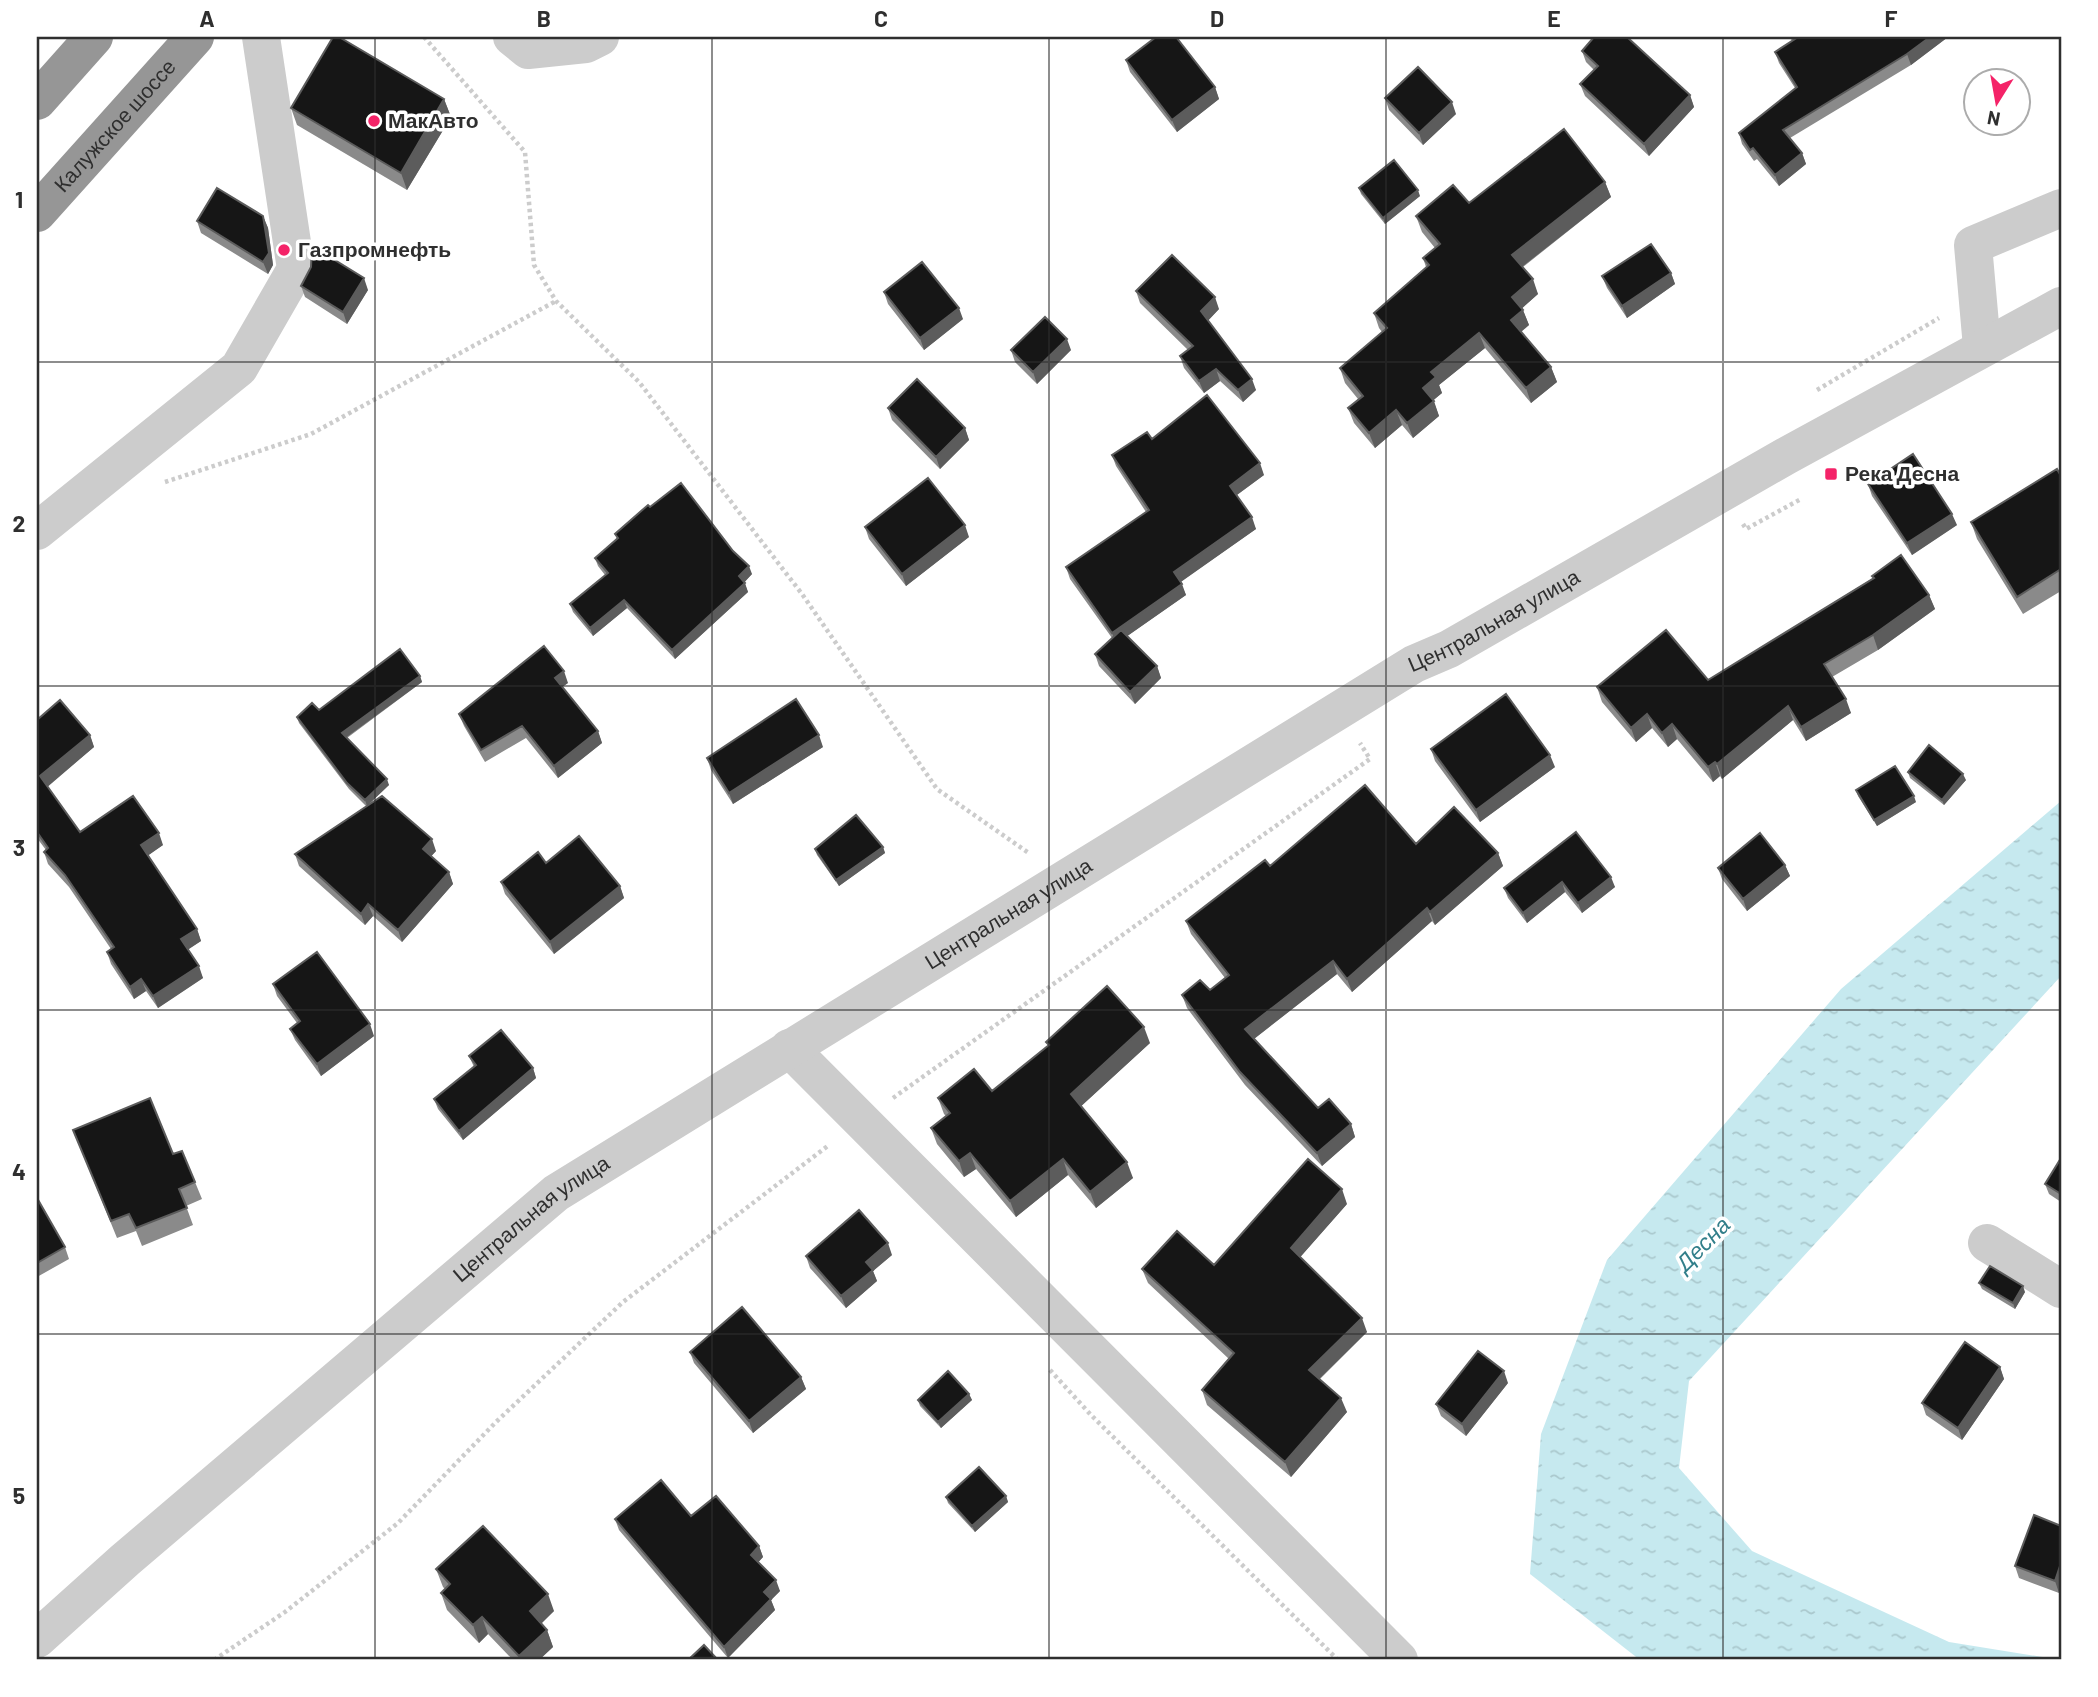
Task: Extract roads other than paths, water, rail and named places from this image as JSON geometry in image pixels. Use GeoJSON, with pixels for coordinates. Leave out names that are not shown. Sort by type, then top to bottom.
{"type":"FeatureCollection","features":[{"type":"Feature","properties":{"kind":"highway"},"geometry":{"type":"LineString","coordinates":[[37,101],[94,37]]}},
{"type":"Feature","properties":{"kind":"highway","name":"Калужское шоссе"},"geometry":{"type":"LineString","coordinates":[[37,214],[195,37]]}},
{"type":"Feature","properties":{"kind":"street"},"geometry":{"type":"LineString","coordinates":[[37,531],[239,368],[296,269],[261,37]]}},
{"type":"Feature","properties":{"kind":"street"},"geometry":{"type":"LineString","coordinates":[[512,37],[528,50],[586,44],[600,37]]}},
{"type":"Feature","properties":{"kind":"street"},"geometry":{"type":"LineString","coordinates":[[1982,347],[1973,245],[2061,208]]}},
{"type":"Feature","properties":{"kind":"street","name":"Центральная улица"},"geometry":{"type":"LineString","coordinates":[[37,1639],[125,1560],[556,1193],[1414,664],[1449,649],[1982,347],[2061,306]]}},
{"type":"Feature","properties":{"kind":"street"},"geometry":{"type":"LineString","coordinates":[[789,1048],[1399,1660]]}},
{"type":"Feature","properties":{"kind":"street"},"geometry":{"type":"LineString","coordinates":[[1987,1243],[2061,1289]]}},
{"type":"Feature","properties":{"kind":"water","name":"Десна"},"geometry":{"type":"Polygon","coordinates":[[[2061,801],[2061,976],[1689,1381],[1679,1468],[1752,1551],[1949,1642],[2061,1660],[1640,1660],[1530,1574],[1541,1434],[1607,1260],[1841,989],[2061,801]]]}},
{"type":"Feature","properties":{"kind":"place","name":"МакАвто"},"geometry":{"type":"Point","coordinates":[374,121]}},
{"type":"Feature","properties":{"kind":"place","name":"Газпромнефть"},"geometry":{"type":"Point","coordinates":[284,250]}},
{"type":"Feature","properties":{"kind":"place","name":"Река Десна"},"geometry":{"type":"Point","coordinates":[1831,474]}}]}
